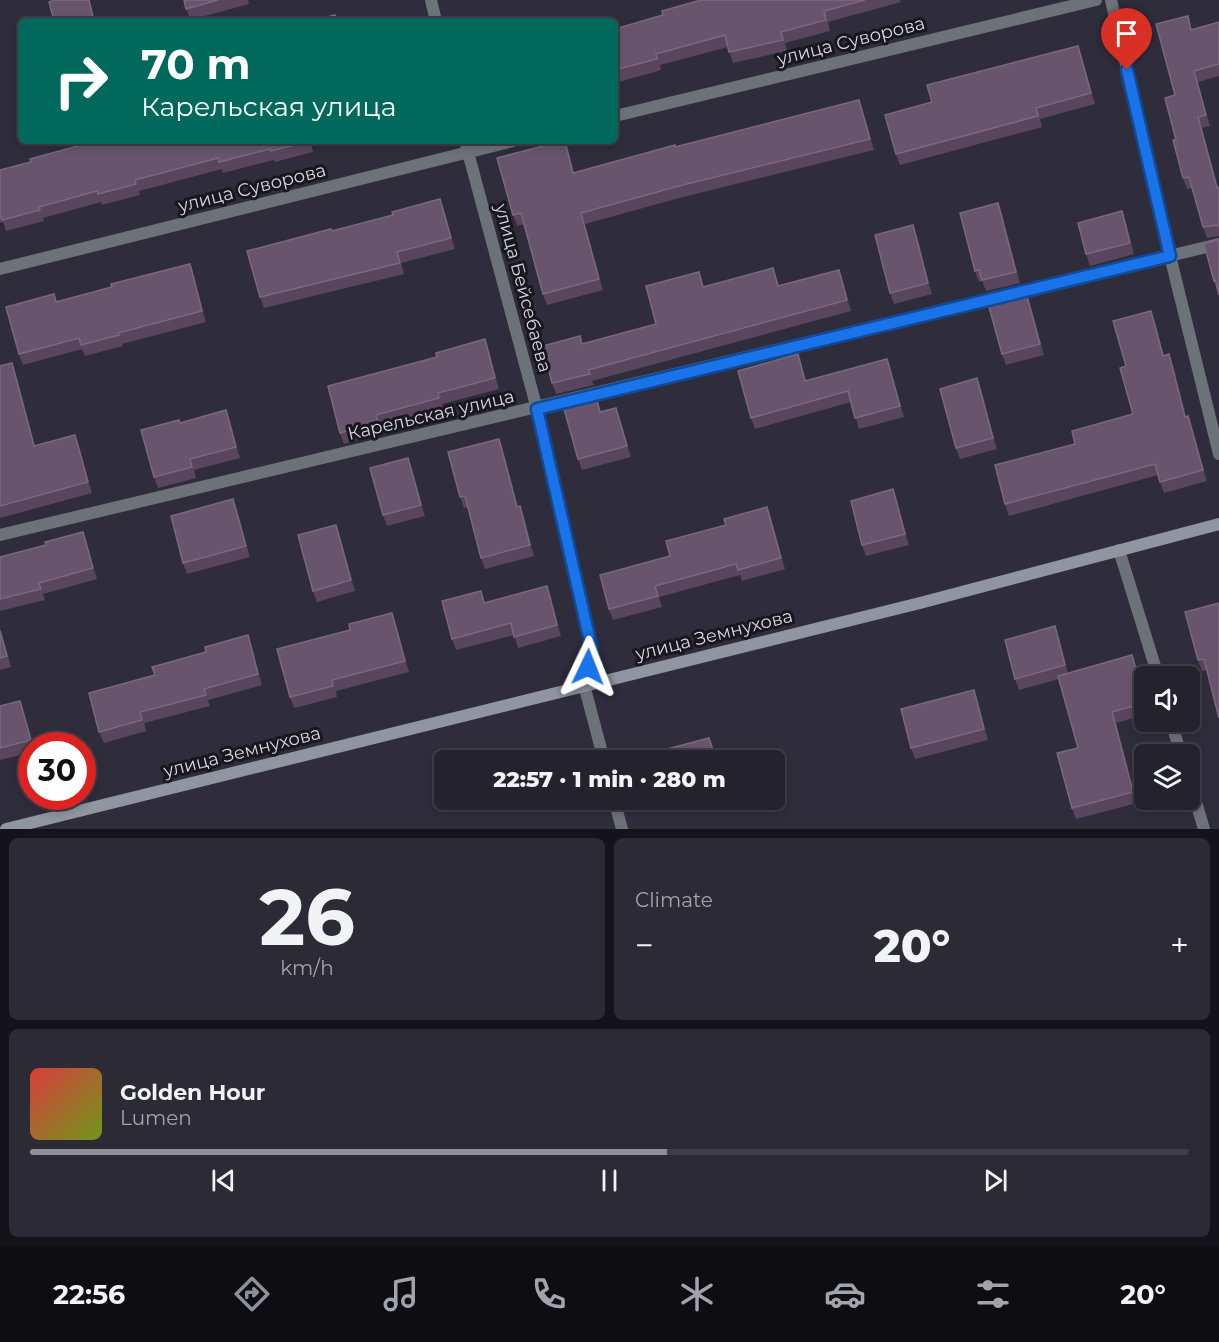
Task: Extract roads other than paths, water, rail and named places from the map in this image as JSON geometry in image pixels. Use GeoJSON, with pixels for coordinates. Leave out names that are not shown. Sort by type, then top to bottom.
{"type":"FeatureCollection","features":[{"type":"Feature","properties":{"kind":"street"},"geometry":{"type":"LineString","coordinates":[[431,0],[435,18]]}},
{"type":"Feature","properties":{"kind":"street","name":"улица Суворова"},"geometry":{"type":"LineString","coordinates":[[618,115],[1096,0]]}},
{"type":"Feature","properties":{"kind":"street"},"geometry":{"type":"LineString","coordinates":[[1111,0],[1170,256],[1219,454]]}},
{"type":"Feature","properties":{"kind":"street","name":"улица Суворова"},"geometry":{"type":"LineString","coordinates":[[0,269],[467,147],[490,144]]}},
{"type":"Feature","properties":{"kind":"street","name":"улица Бейсебаева"},"geometry":{"type":"LineString","coordinates":[[467,147],[537,409],[592,650],[584,685],[601,750]]}},
{"type":"Feature","properties":{"kind":"street","name":"Карельская улица"},"geometry":{"type":"LineString","coordinates":[[0,535],[537,409],[1219,244]]}},
{"type":"Feature","properties":{"kind":"street","name":"улица Земнухова"},"geometry":{"type":"LineString","coordinates":[[6,829],[920,603],[1219,524]]}},
{"type":"Feature","properties":{"kind":"street"},"geometry":{"type":"LineString","coordinates":[[1119,550],[1155,666]]}},
{"type":"Feature","properties":{"kind":"street"},"geometry":{"type":"LineString","coordinates":[[617,810],[622,829]]}},
{"type":"Feature","properties":{"kind":"street"},"geometry":{"type":"LineString","coordinates":[[1198,810],[1204,829]]}}]}
